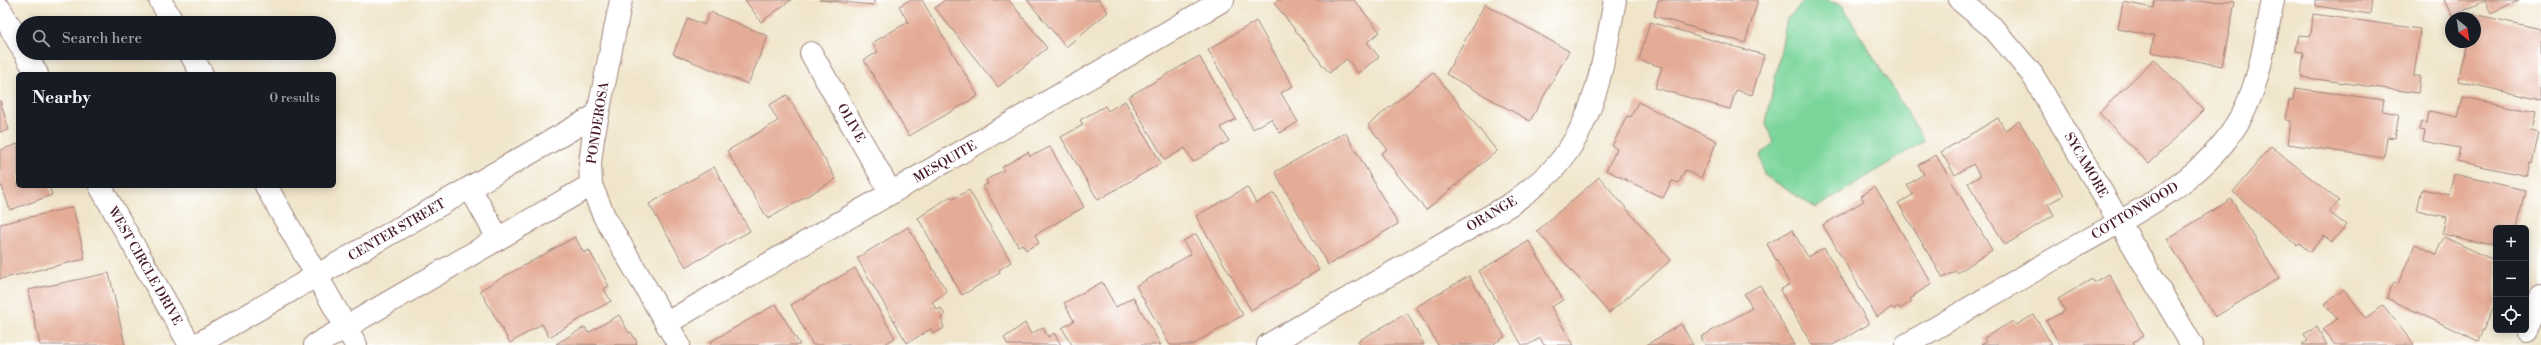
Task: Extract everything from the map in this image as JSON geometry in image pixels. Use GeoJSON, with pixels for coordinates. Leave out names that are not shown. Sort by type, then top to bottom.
{"type":"FeatureCollection","features":[{"type":"Feature","properties":{"kind":"main road"},"geometry":{"type":"LineString","coordinates":[[160,0],[169,16]]}},
{"type":"Feature","properties":{"kind":"main road","name":"PONDEROSA"},"geometry":{"type":"LineString","coordinates":[[621,0],[598,114],[590,163],[591,185],[604,216],[679,345]]}},
{"type":"Feature","properties":{"kind":"main road","name":"MESQUITE"},"geometry":{"type":"LineString","coordinates":[[667,323],[1223,0]]}},
{"type":"Feature","properties":{"kind":"main road","name":"ORANGE"},"geometry":{"type":"LineString","coordinates":[[1268,345],[1511,204],[1535,186],[1557,164],[1575,138],[1590,108],[1600,79],[1615,0]]}},
{"type":"Feature","properties":{"kind":"main road","name":"SYCAMORE"},"geometry":{"type":"LineString","coordinates":[[1960,0],[1998,34],[2032,74],[2192,345]]}},
{"type":"Feature","properties":{"kind":"main road","name":"COTTONWOOD"},"geometry":{"type":"LineString","coordinates":[[1906,345],[2118,222],[2186,180],[2226,141],[2251,95],[2259,70],[2273,0]]}},
{"type":"Feature","properties":{"kind":"main road"},"geometry":{"type":"LineString","coordinates":[[0,9],[16,38]]}},
{"type":"Feature","properties":{"kind":"main road","name":"OLIVE"},"geometry":{"type":"LineString","coordinates":[[811,53],[891,193]]}},
{"type":"Feature","properties":{"kind":"main road"},"geometry":{"type":"LineString","coordinates":[[29,60],[36,72]]}},
{"type":"Feature","properties":{"kind":"main road"},"geometry":{"type":"LineString","coordinates":[[194,60],[201,72]]}},
{"type":"Feature","properties":{"kind":"main road","name":"CENTER STREET"},"geometry":{"type":"LineString","coordinates":[[196,345],[598,114]]}},
{"type":"Feature","properties":{"kind":"main road"},"geometry":{"type":"LineString","coordinates":[[315,345],[591,185]]}},
{"type":"Feature","properties":{"kind":"main road","name":"WEST CIRCLE DRIVE"},"geometry":{"type":"LineString","coordinates":[[101,188],[190,345]]}},
{"type":"Feature","properties":{"kind":"main road"},"geometry":{"type":"LineString","coordinates":[[267,188],[356,345]]}},
{"type":"Feature","properties":{"kind":"main road"},"geometry":{"type":"LineString","coordinates":[[470,188],[498,238]]}},
{"type":"Feature","properties":{"kind":"main road"},"geometry":{"type":"LineString","coordinates":[[2529,323],[2541,297]]}},
{"type":"Feature","properties":{"kind":"main road"},"geometry":{"type":"LineString","coordinates":[[2516,345],[2524,333]]}},
{"type":"Feature","properties":{"kind":"green space"},"geometry":{"type":"Polygon","coordinates":[[[1805,0],[1826,0],[1843,6],[1924,141],[1816,208],[1764,175],[1760,155],[1773,143],[1766,123],[1787,19],[1805,0]]]}},
{"type":"Feature","properties":{"kind":"building"},"geometry":{"type":"Polygon","coordinates":[[[745,0],[791,0],[761,22],[745,0]]]}},
{"type":"Feature","properties":{"kind":"building"},"geometry":{"type":"Polygon","coordinates":[[[819,0],[874,0],[874,5],[819,0]]]}},
{"type":"Feature","properties":{"kind":"building"},"geometry":{"type":"Polygon","coordinates":[[[910,0],[922,0],[978,96],[909,136],[864,60],[878,52],[872,43],[908,22],[899,6],[910,0]]]}},
{"type":"Feature","properties":{"kind":"building"},"geometry":{"type":"Polygon","coordinates":[[[945,0],[1009,0],[1047,48],[998,87],[935,8],[945,0]]]}},
{"type":"Feature","properties":{"kind":"building"},"geometry":{"type":"Polygon","coordinates":[[[1027,0],[1099,0],[1108,12],[1066,47],[1027,0]]]}},
{"type":"Feature","properties":{"kind":"building"},"geometry":{"type":"Polygon","coordinates":[[[1278,0],[1354,0],[1380,32],[1367,42],[1379,57],[1358,73],[1347,59],[1329,73],[1274,3],[1278,0]]]}},
{"type":"Feature","properties":{"kind":"building"},"geometry":{"type":"Polygon","coordinates":[[[1658,0],[1758,0],[1745,43],[1654,16],[1658,0]]]}},
{"type":"Feature","properties":{"kind":"building"},"geometry":{"type":"Polygon","coordinates":[[[2155,0],[2235,2],[2222,66],[2151,52],[2154,36],[2118,29],[2123,2],[2153,8],[2155,0]]]}},
{"type":"Feature","properties":{"kind":"building"},"geometry":{"type":"Polygon","coordinates":[[[2316,0],[2372,0],[2370,14],[2316,6],[2316,0]]]}},
{"type":"Feature","properties":{"kind":"building"},"geometry":{"type":"Polygon","coordinates":[[[2444,0],[2519,0],[2491,13],[2485,1],[2461,12],[2450,12],[2444,0]]]}},
{"type":"Feature","properties":{"kind":"building"},"geometry":{"type":"Polygon","coordinates":[[[1485,4],[1569,51],[1530,121],[1446,74],[1485,4]]]}},
{"type":"Feature","properties":{"kind":"building"},"geometry":{"type":"Polygon","coordinates":[[[710,12],[768,36],[748,84],[673,54],[688,18],[704,25],[710,12]]]}},
{"type":"Feature","properties":{"kind":"building"},"geometry":{"type":"Polygon","coordinates":[[[2313,14],[2420,29],[2414,76],[2420,76],[2418,93],[2301,77],[2304,52],[2296,51],[2299,35],[2311,36],[2313,14]]]}},
{"type":"Feature","properties":{"kind":"building"},"geometry":{"type":"Polygon","coordinates":[[[2481,16],[2541,29],[2541,100],[2458,81],[2466,48],[2481,48],[2481,16]]]}},
{"type":"Feature","properties":{"kind":"building"},"geometry":{"type":"Polygon","coordinates":[[[1256,21],[1293,86],[1281,93],[1298,122],[1280,133],[1271,119],[1253,129],[1208,50],[1256,21]]]}},
{"type":"Feature","properties":{"kind":"building"},"geometry":{"type":"Polygon","coordinates":[[[1650,22],[1764,55],[1752,95],[1736,90],[1730,109],[1655,88],[1662,67],[1639,60],[1650,22]]]}},
{"type":"Feature","properties":{"kind":"building"},"geometry":{"type":"Polygon","coordinates":[[[1199,56],[1236,119],[1221,127],[1229,141],[1193,162],[1185,148],[1165,160],[1128,97],[1199,56]]]}},
{"type":"Feature","properties":{"kind":"building"},"geometry":{"type":"Polygon","coordinates":[[[2154,59],[2204,110],[2149,164],[2099,113],[2154,59]]]}},
{"type":"Feature","properties":{"kind":"building"},"geometry":{"type":"Polygon","coordinates":[[[1433,72],[1497,151],[1426,210],[1381,154],[1387,149],[1368,125],[1433,72]]]}},
{"type":"Feature","properties":{"kind":"building"},"geometry":{"type":"Polygon","coordinates":[[[2295,88],[2384,100],[2382,111],[2399,114],[2395,138],[2387,137],[2384,158],[2288,144],[2291,121],[2286,120],[2289,100],[2293,100],[2295,88]]]}},
{"type":"Feature","properties":{"kind":"building"},"geometry":{"type":"Polygon","coordinates":[[[787,95],[836,179],[768,219],[727,151],[778,121],[769,105],[787,95]]]}},
{"type":"Feature","properties":{"kind":"building"},"geometry":{"type":"Polygon","coordinates":[[[2463,97],[2535,112],[2531,130],[2539,132],[2532,164],[2530,163],[2527,176],[2457,161],[2460,148],[2423,141],[2425,131],[2420,130],[2422,122],[2427,123],[2429,111],[2458,117],[2463,97]]]}},
{"type":"Feature","properties":{"kind":"building"},"geometry":{"type":"Polygon","coordinates":[[[0,100],[9,130],[0,132],[0,100]]]}},
{"type":"Feature","properties":{"kind":"building"},"geometry":{"type":"Polygon","coordinates":[[[1125,101],[1161,163],[1098,200],[1061,137],[1083,125],[1080,120],[1105,106],[1108,111],[1125,101]]]}},
{"type":"Feature","properties":{"kind":"building"},"geometry":{"type":"Polygon","coordinates":[[[1638,102],[1717,141],[1701,178],[1685,170],[1679,183],[1672,181],[1663,198],[1606,170],[1617,149],[1612,146],[1627,116],[1631,117],[1638,102]]]}},
{"type":"Feature","properties":{"kind":"building"},"geometry":{"type":"Polygon","coordinates":[[[1998,118],[2005,130],[2019,121],[2064,195],[2048,204],[2054,215],[2005,245],[1968,183],[1980,176],[1973,164],[1955,175],[1941,152],[1998,118]]]}},
{"type":"Feature","properties":{"kind":"building"},"geometry":{"type":"Polygon","coordinates":[[[1345,132],[1398,224],[1328,265],[1275,172],[1345,132]]]}},
{"type":"Feature","properties":{"kind":"building"},"geometry":{"type":"Polygon","coordinates":[[[16,145],[16,188],[50,188],[52,195],[10,210],[2,186],[0,187],[0,150],[16,145]]]}},
{"type":"Feature","properties":{"kind":"building"},"geometry":{"type":"Polygon","coordinates":[[[2271,146],[2339,201],[2329,212],[2346,225],[2332,242],[2324,236],[2310,252],[2299,243],[2297,245],[2233,192],[2271,146]]]}},
{"type":"Feature","properties":{"kind":"building"},"geometry":{"type":"Polygon","coordinates":[[[1050,147],[1084,207],[1035,235],[1039,243],[1026,250],[1022,244],[1018,246],[983,186],[988,184],[986,180],[1004,170],[1002,167],[1028,152],[1030,156],[1050,147]]]}},
{"type":"Feature","properties":{"kind":"building"},"geometry":{"type":"Polygon","coordinates":[[[1936,155],[1992,250],[1957,273],[1956,271],[1943,278],[1898,203],[1913,195],[1907,185],[1924,174],[1918,165],[1936,155]]]}},
{"type":"Feature","properties":{"kind":"building"},"geometry":{"type":"Polygon","coordinates":[[[714,167],[750,231],[686,267],[649,204],[714,167]]]}},
{"type":"Feature","properties":{"kind":"building"},"geometry":{"type":"Polygon","coordinates":[[[2454,174],[2525,190],[2518,225],[2493,225],[2493,245],[2442,234],[2446,217],[2417,210],[2422,189],[2449,195],[2454,174]]]}},
{"type":"Feature","properties":{"kind":"building"},"geometry":{"type":"Polygon","coordinates":[[[1599,177],[1671,260],[1609,313],[1537,231],[1599,177]]]}},
{"type":"Feature","properties":{"kind":"building"},"geometry":{"type":"Polygon","coordinates":[[[1247,187],[1256,203],[1274,193],[1319,270],[1251,310],[1196,216],[1247,187]]]}},
{"type":"Feature","properties":{"kind":"building"},"geometry":{"type":"Polygon","coordinates":[[[1875,187],[1932,284],[1914,295],[1915,296],[1910,299],[1912,301],[1900,309],[1898,306],[1894,309],[1892,307],[1877,317],[1823,225],[1864,201],[1861,196],[1875,187]]]}},
{"type":"Feature","properties":{"kind":"building"},"geometry":{"type":"Polygon","coordinates":[[[969,190],[1011,262],[999,270],[1000,273],[962,295],[918,218],[951,196],[953,199],[969,190]]]}},
{"type":"Feature","properties":{"kind":"building"},"geometry":{"type":"Polygon","coordinates":[[[2231,199],[2279,278],[2215,317],[2167,239],[2231,199]]]}},
{"type":"Feature","properties":{"kind":"building"},"geometry":{"type":"Polygon","coordinates":[[[73,207],[85,259],[0,279],[0,224],[73,207]]]}},
{"type":"Feature","properties":{"kind":"building"},"geometry":{"type":"Polygon","coordinates":[[[908,227],[947,292],[932,302],[937,310],[941,308],[945,315],[941,318],[944,328],[934,334],[931,329],[907,343],[857,258],[908,227]]]}},
{"type":"Feature","properties":{"kind":"building"},"geometry":{"type":"Polygon","coordinates":[[[1792,230],[1808,257],[1824,248],[1869,324],[1833,345],[1812,345],[1780,290],[1790,284],[1767,244],[1792,230]]]}},
{"type":"Feature","properties":{"kind":"building"},"geometry":{"type":"Polygon","coordinates":[[[1196,234],[1243,315],[1192,345],[1170,345],[1136,286],[1191,254],[1183,241],[1196,234]]]}},
{"type":"Feature","properties":{"kind":"building"},"geometry":{"type":"Polygon","coordinates":[[[575,237],[584,253],[589,250],[609,286],[604,289],[611,301],[549,337],[542,324],[510,343],[480,290],[575,237]]]}},
{"type":"Feature","properties":{"kind":"building"},"geometry":{"type":"Polygon","coordinates":[[[2444,237],[2493,260],[2493,308],[2478,341],[2387,298],[2394,282],[2398,284],[2415,244],[2436,254],[2444,237]]]}},
{"type":"Feature","properties":{"kind":"building"},"geometry":{"type":"Polygon","coordinates":[[[1529,241],[1563,300],[1551,307],[1574,345],[1544,345],[1540,338],[1528,345],[1522,345],[1479,271],[1529,241]]]}},
{"type":"Feature","properties":{"kind":"building"},"geometry":{"type":"Polygon","coordinates":[[[855,268],[895,338],[883,345],[813,345],[791,305],[855,268]]]}},
{"type":"Feature","properties":{"kind":"building"},"geometry":{"type":"Polygon","coordinates":[[[109,273],[125,345],[40,345],[28,290],[109,273]]]}},
{"type":"Feature","properties":{"kind":"building"},"geometry":{"type":"Polygon","coordinates":[[[2109,274],[2144,336],[2133,342],[2135,345],[2060,345],[2046,321],[2065,311],[2058,299],[2092,279],[2094,282],[2109,274]]]}},
{"type":"Feature","properties":{"kind":"building"},"geometry":{"type":"Polygon","coordinates":[[[1469,276],[1505,337],[1494,343],[1495,345],[1438,345],[1416,307],[1469,276]]]}},
{"type":"Feature","properties":{"kind":"building"},"geometry":{"type":"Polygon","coordinates":[[[1102,282],[1116,307],[1133,297],[1161,345],[1072,345],[1062,328],[1074,321],[1064,303],[1102,282]]]}},
{"type":"Feature","properties":{"kind":"building"},"geometry":{"type":"Polygon","coordinates":[[[1760,285],[1795,345],[1705,345],[1701,337],[1752,308],[1744,294],[1760,285]]]}},
{"type":"Feature","properties":{"kind":"building"},"geometry":{"type":"Polygon","coordinates":[[[2344,289],[2366,318],[2383,305],[2414,345],[2335,345],[2323,330],[2337,319],[2325,304],[2344,289]]]}},
{"type":"Feature","properties":{"kind":"building"},"geometry":{"type":"Polygon","coordinates":[[[776,304],[800,345],[711,345],[710,342],[776,304]]]}},
{"type":"Feature","properties":{"kind":"building"},"geometry":{"type":"Polygon","coordinates":[[[1407,313],[1424,345],[1360,345],[1358,341],[1407,313]]]}},
{"type":"Feature","properties":{"kind":"building"},"geometry":{"type":"Polygon","coordinates":[[[619,315],[629,333],[631,332],[637,342],[636,345],[556,344],[585,327],[588,333],[619,315]]]}},
{"type":"Feature","properties":{"kind":"building"},"geometry":{"type":"Polygon","coordinates":[[[2034,315],[2052,345],[1981,345],[1986,342],[1984,338],[2013,321],[2016,325],[2034,315]]]}},
{"type":"Feature","properties":{"kind":"building"},"geometry":{"type":"Polygon","coordinates":[[[1025,323],[1031,334],[1043,327],[1048,337],[1054,333],[1061,345],[1008,345],[1004,338],[1025,323]]]}},
{"type":"Feature","properties":{"kind":"building"},"geometry":{"type":"Polygon","coordinates":[[[1681,324],[1693,345],[1646,345],[1648,344],[1681,324]]]}},
{"type":"Feature","properties":{"kind":"building"},"geometry":{"type":"Polygon","coordinates":[[[2317,327],[2327,345],[2301,345],[2308,341],[2304,334],[2317,327]]]}}]}
